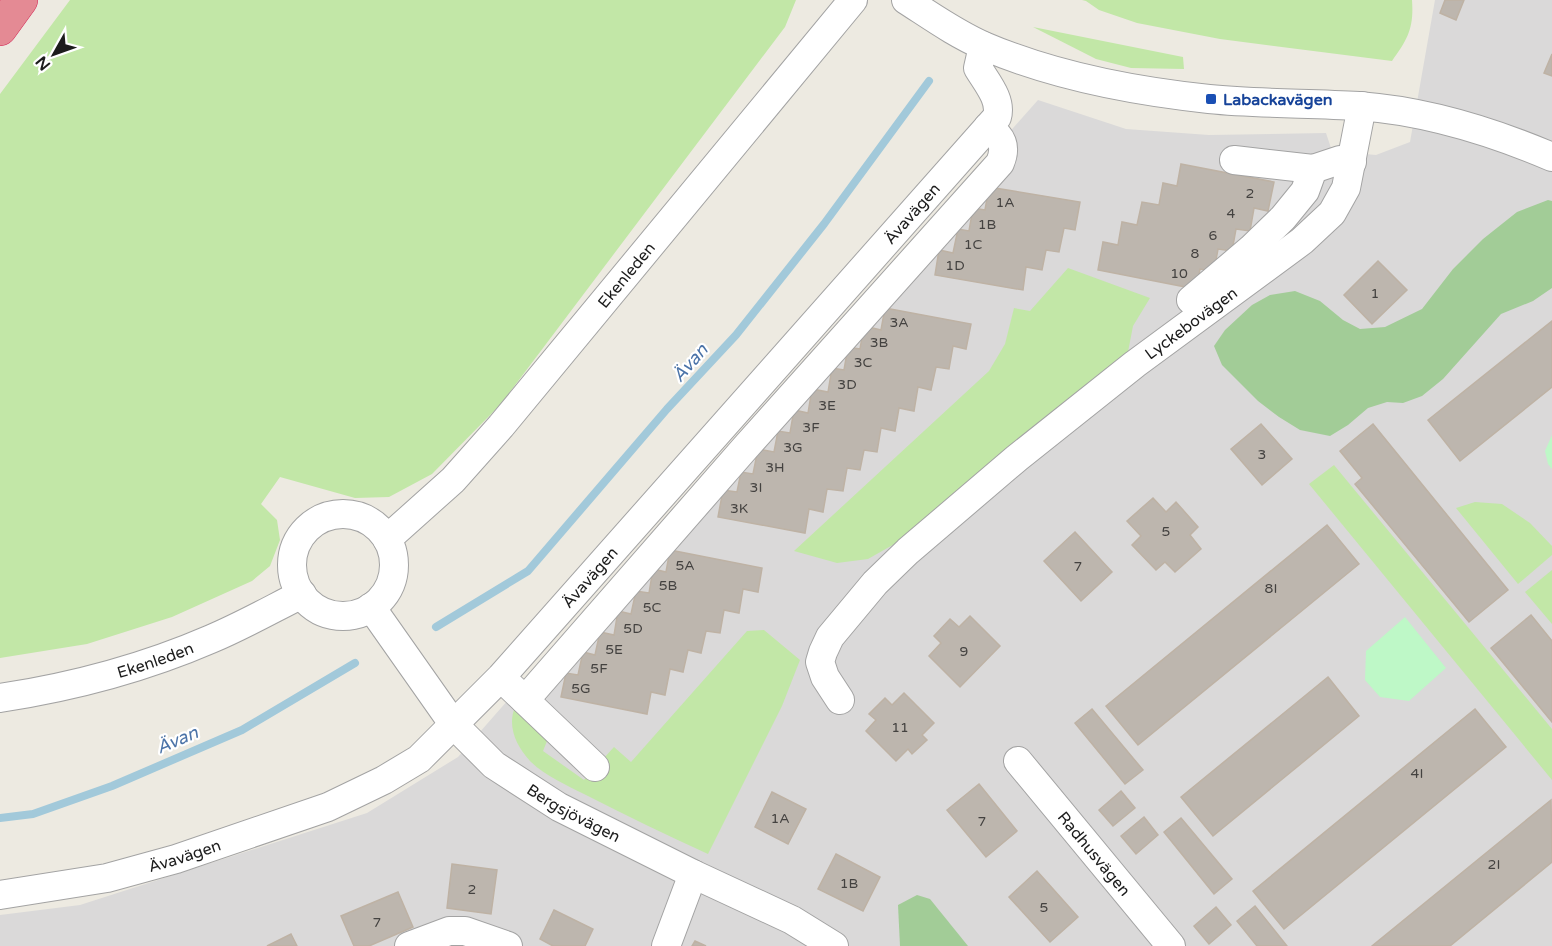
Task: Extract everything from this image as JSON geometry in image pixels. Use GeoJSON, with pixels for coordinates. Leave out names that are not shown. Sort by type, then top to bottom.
{"type":"FeatureCollection","features":[{"type":"Feature","properties":{"kind":"highway"},"geometry":{"type":"LineString","coordinates":[[0,28],[21,0]]}},
{"type":"Feature","properties":{"kind":"street","name":"Ekenleden"},"geometry":{"type":"LineString","coordinates":[[387,539],[453,480],[501,426],[853,0]]}},
{"type":"Feature","properties":{"kind":"street"},"geometry":{"type":"LineString","coordinates":[[906,0],[983,46],[1022,61],[1115,85],[1211,99],[1362,106],[1443,119],[1504,136],[1552,157]]}},
{"type":"Feature","properties":{"kind":"street","name":"Ävavägen"},"geometry":{"type":"LineString","coordinates":[[0,894],[107,878],[176,859],[328,807],[384,780],[419,759],[501,677],[997,117],[999,110],[996,98],[978,68],[983,46]]}},
{"type":"Feature","properties":{"kind":"street","name":"Lyckebovägen"},"geometry":{"type":"LineString","coordinates":[[840,700],[825,677],[820,662],[830,637],[874,583],[908,550],[1017,458],[1136,364],[1302,241],[1325,220],[1332,213],[1346,188],[1362,106]]}},
{"type":"Feature","properties":{"kind":"street"},"geometry":{"type":"LineString","coordinates":[[525,700],[745,448],[1000,163],[1004,152],[1000,135],[988,127]]}},
{"type":"Feature","properties":{"kind":"street"},"geometry":{"type":"LineString","coordinates":[[1234,160],[1313,169],[1340,160],[1352,162]]}},
{"type":"Feature","properties":{"kind":"street"},"geometry":{"type":"LineString","coordinates":[[1136,364],[1135,350],[1144,335],[1203,291],[1275,226],[1305,191],[1313,169]]}},
{"type":"Feature","properties":{"kind":"street"},"geometry":{"type":"LineString","coordinates":[[353,514],[372,523],[387,539],[393,557],[393,576],[388,589],[371,607],[350,615],[328,613],[309,602],[302,594],[295,580],[292,565],[294,550],[301,536],[312,524],[324,517],[353,514]]}},
{"type":"Feature","properties":{"kind":"street","name":"Ekenleden"},"geometry":{"type":"LineString","coordinates":[[0,698],[87,681],[147,664],[212,639],[302,594]]}},
{"type":"Feature","properties":{"kind":"street","name":"Bergsjövägen"},"geometry":{"type":"LineString","coordinates":[[371,607],[454,724],[494,765],[559,807],[792,921],[834,946]]}},
{"type":"Feature","properties":{"kind":"street"},"geometry":{"type":"LineString","coordinates":[[501,677],[595,767]]}},
{"type":"Feature","properties":{"kind":"street","name":"Radhusvägen"},"geometry":{"type":"LineString","coordinates":[[1018,761],[1171,946]]}},
{"type":"Feature","properties":{"kind":"street"},"geometry":{"type":"LineString","coordinates":[[666,946],[693,874]]}},
{"type":"Feature","properties":{"kind":"street"},"geometry":{"type":"LineString","coordinates":[[409,946],[449,931],[465,931],[508,946]]}},
{"type":"Feature","properties":{"kind":"shaded area"},"geometry":{"type":"Polygon","coordinates":[[[1435,0],[1552,0],[1552,946],[0,946],[0,915],[80,905],[367,813],[458,757],[1038,100],[1126,129],[1209,135],[1326,133],[1332,151],[1376,155],[1410,142],[1435,0]]]}},
{"type":"Feature","properties":{"kind":"green space"},"geometry":{"type":"Polygon","coordinates":[[[70,0],[796,0],[785,27],[500,405],[432,474],[389,497],[355,498],[280,477],[261,504],[277,520],[280,540],[270,566],[252,581],[172,617],[87,644],[0,658],[0,94],[70,0]]]}},
{"type":"Feature","properties":{"kind":"green space"},"geometry":{"type":"Polygon","coordinates":[[[1082,0],[1412,0],[1412,18],[1409,33],[1392,61],[1220,39],[1137,23],[1099,10],[1082,0]]]}},
{"type":"Feature","properties":{"kind":"green space"},"geometry":{"type":"Polygon","coordinates":[[[1033,27],[1183,57],[1184,69],[1131,68],[1096,59],[1033,27]]]}},
{"type":"Feature","properties":{"kind":"green space"},"geometry":{"type":"Polygon","coordinates":[[[1548,200],[1552,201],[1552,288],[1533,301],[1501,314],[1443,379],[1422,396],[1403,403],[1387,402],[1368,408],[1348,425],[1330,436],[1300,430],[1279,417],[1258,401],[1222,365],[1214,346],[1225,330],[1252,305],[1270,295],[1295,291],[1320,301],[1343,320],[1360,329],[1385,327],[1422,309],[1453,269],[1483,239],[1517,212],[1548,200]]]}},
{"type":"Feature","properties":{"kind":"green space"},"geometry":{"type":"Polygon","coordinates":[[[1068,268],[1150,298],[1133,326],[1127,357],[898,542],[868,559],[837,563],[794,551],[989,371],[1005,344],[1014,308],[1030,311],[1068,268]]]}},
{"type":"Feature","properties":{"kind":"green space"},"geometry":{"type":"Polygon","coordinates":[[[1552,435],[1552,469],[1548,464],[1545,451],[1552,435]]]}},
{"type":"Feature","properties":{"kind":"green space"},"geometry":{"type":"Polygon","coordinates":[[[1334,465],[1552,729],[1552,780],[1309,484],[1334,465]]]}},
{"type":"Feature","properties":{"kind":"green space"},"geometry":{"type":"Polygon","coordinates":[[[1475,502],[1502,504],[1530,523],[1552,546],[1552,555],[1518,584],[1456,508],[1475,502]]]}},
{"type":"Feature","properties":{"kind":"green space"},"geometry":{"type":"Polygon","coordinates":[[[1552,570],[1552,624],[1525,592],[1552,570]]]}},
{"type":"Feature","properties":{"kind":"green space"},"geometry":{"type":"Polygon","coordinates":[[[1405,617],[1446,668],[1409,701],[1380,697],[1365,680],[1366,651],[1405,617]]]}},
{"type":"Feature","properties":{"kind":"green space"},"geometry":{"type":"Polygon","coordinates":[[[764,630],[800,660],[782,706],[708,854],[542,771],[530,761],[514,736],[512,721],[515,707],[551,731],[543,751],[584,780],[614,747],[631,762],[747,631],[764,630]]]}},
{"type":"Feature","properties":{"kind":"green space"},"geometry":{"type":"Polygon","coordinates":[[[917,895],[930,899],[968,946],[900,946],[898,905],[917,895]]]}},
{"type":"Feature","properties":{"kind":"building"},"geometry":{"type":"Polygon","coordinates":[[[1445,0],[1464,0],[1456,20],[1440,13],[1445,0]]]}},
{"type":"Feature","properties":{"kind":"building"},"geometry":{"type":"Polygon","coordinates":[[[1552,54],[1552,76],[1544,73],[1552,54]]]}},
{"type":"Feature","properties":{"kind":"building"},"geometry":{"type":"Polygon","coordinates":[[[1181,164],[1274,182],[1268,211],[1254,208],[1250,231],[1236,229],[1232,251],[1218,249],[1214,271],[1200,269],[1196,289],[1098,270],[1103,242],[1118,245],[1122,222],[1137,225],[1142,202],[1159,205],[1163,183],[1177,186],[1181,164]]]}},
{"type":"Feature","properties":{"kind":"building"},"geometry":{"type":"Polygon","coordinates":[[[989,187],[1080,202],[1075,230],[1064,228],[1059,252],[1046,250],[1042,270],[1026,267],[1023,290],[935,275],[939,250],[953,253],[958,229],[969,231],[973,208],[985,210],[989,187]]]}},
{"type":"Feature","properties":{"kind":"building"},"geometry":{"type":"Polygon","coordinates":[[[1378,261],[1407,290],[1372,324],[1344,295],[1378,261]]]}},
{"type":"Feature","properties":{"kind":"building"},"geometry":{"type":"Polygon","coordinates":[[[885,308],[971,324],[966,349],[953,346],[949,369],[936,367],[931,390],[918,387],[914,411],[899,408],[895,431],[881,428],[877,452],[864,450],[860,470],[847,468],[843,491],[827,489],[823,512],[809,509],[805,533],[718,517],[723,490],[737,492],[741,472],[753,474],[758,449],[774,452],[778,431],[790,433],[794,410],[808,413],[812,389],[828,392],[832,368],[844,370],[848,347],[860,349],[864,326],[881,330],[885,308]]]}},
{"type":"Feature","properties":{"kind":"building"},"geometry":{"type":"Polygon","coordinates":[[[1552,321],[1552,387],[1460,461],[1428,420],[1552,321]]]}},
{"type":"Feature","properties":{"kind":"building"},"geometry":{"type":"Polygon","coordinates":[[[1261,424],[1292,459],[1262,485],[1231,449],[1261,424]]]}},
{"type":"Feature","properties":{"kind":"building"},"geometry":{"type":"Polygon","coordinates":[[[1373,424],[1508,590],[1469,622],[1355,484],[1362,478],[1340,451],[1373,424]]]}},
{"type":"Feature","properties":{"kind":"building"},"geometry":{"type":"Polygon","coordinates":[[[1153,498],[1166,512],[1176,502],[1198,527],[1190,535],[1201,549],[1175,572],[1165,562],[1156,570],[1132,545],[1141,536],[1127,521],[1153,498]]]}},
{"type":"Feature","properties":{"kind":"building"},"geometry":{"type":"Polygon","coordinates":[[[1327,525],[1359,564],[1138,745],[1106,706],[1327,525]]]}},
{"type":"Feature","properties":{"kind":"building"},"geometry":{"type":"Polygon","coordinates":[[[1075,532],[1112,572],[1081,601],[1044,561],[1075,532]]]}},
{"type":"Feature","properties":{"kind":"building"},"geometry":{"type":"Polygon","coordinates":[[[670,550],[762,568],[758,592],[743,589],[739,613],[724,610],[720,633],[706,631],[701,653],[688,650],[683,672],[670,669],[665,695],[651,692],[647,714],[561,697],[566,673],[578,675],[583,652],[595,655],[600,632],[614,635],[618,611],[631,614],[636,591],[649,593],[653,569],[666,572],[670,550]]]}},
{"type":"Feature","properties":{"kind":"building"},"geometry":{"type":"Polygon","coordinates":[[[1531,615],[1552,641],[1552,722],[1491,648],[1531,615]]]}},
{"type":"Feature","properties":{"kind":"building"},"geometry":{"type":"Polygon","coordinates":[[[970,616],[1000,646],[960,687],[929,656],[941,643],[934,636],[950,619],[959,627],[970,616]]]}},
{"type":"Feature","properties":{"kind":"building"},"geometry":{"type":"Polygon","coordinates":[[[1328,677],[1359,716],[1213,836],[1181,797],[1328,677]]]}},
{"type":"Feature","properties":{"kind":"building"},"geometry":{"type":"Polygon","coordinates":[[[904,693],[934,723],[922,735],[927,740],[912,754],[908,749],[896,761],[866,731],[876,720],[869,714],[885,698],[892,705],[904,693]]]}},
{"type":"Feature","properties":{"kind":"building"},"geometry":{"type":"Polygon","coordinates":[[[1092,709],[1143,770],[1125,784],[1075,723],[1092,709]]]}},
{"type":"Feature","properties":{"kind":"building"},"geometry":{"type":"Polygon","coordinates":[[[1475,709],[1506,747],[1284,929],[1253,891],[1475,709]]]}},
{"type":"Feature","properties":{"kind":"building"},"geometry":{"type":"Polygon","coordinates":[[[979,784],[1017,831],[986,857],[947,810],[979,784]]]}},
{"type":"Feature","properties":{"kind":"building"},"geometry":{"type":"Polygon","coordinates":[[[1121,791],[1135,808],[1113,826],[1099,810],[1121,791]]]}},
{"type":"Feature","properties":{"kind":"building"},"geometry":{"type":"Polygon","coordinates":[[[772,792],[806,809],[788,844],[755,827],[772,792]]]}},
{"type":"Feature","properties":{"kind":"building"},"geometry":{"type":"Polygon","coordinates":[[[1551,800],[1552,862],[1450,946],[1372,946],[1551,800]]]}},
{"type":"Feature","properties":{"kind":"building"},"geometry":{"type":"Polygon","coordinates":[[[1144,817],[1158,835],[1136,854],[1121,836],[1144,817]]]}},
{"type":"Feature","properties":{"kind":"building"},"geometry":{"type":"Polygon","coordinates":[[[1181,818],[1232,879],[1214,894],[1164,832],[1181,818]]]}},
{"type":"Feature","properties":{"kind":"building"},"geometry":{"type":"Polygon","coordinates":[[[836,854],[880,877],[863,911],[818,889],[836,854]]]}},
{"type":"Feature","properties":{"kind":"building"},"geometry":{"type":"Polygon","coordinates":[[[452,864],[497,870],[491,914],[447,908],[452,864]]]}},
{"type":"Feature","properties":{"kind":"building"},"geometry":{"type":"Polygon","coordinates":[[[1037,871],[1078,917],[1050,942],[1009,897],[1037,871]]]}},
{"type":"Feature","properties":{"kind":"building"},"geometry":{"type":"Polygon","coordinates":[[[398,892],[413,927],[369,946],[354,946],[341,916],[398,892]]]}},
{"type":"Feature","properties":{"kind":"building"},"geometry":{"type":"Polygon","coordinates":[[[1255,906],[1287,946],[1257,946],[1237,921],[1255,906]]]}},
{"type":"Feature","properties":{"kind":"building"},"geometry":{"type":"Polygon","coordinates":[[[1216,907],[1231,925],[1209,944],[1194,926],[1216,907]]]}},
{"type":"Feature","properties":{"kind":"building"},"geometry":{"type":"Polygon","coordinates":[[[554,910],[593,929],[585,946],[553,946],[540,939],[554,910]]]}},
{"type":"Feature","properties":{"kind":"building"},"geometry":{"type":"Polygon","coordinates":[[[291,934],[297,946],[267,946],[291,934]]]}},
{"type":"Feature","properties":{"kind":"building"},"geometry":{"type":"Polygon","coordinates":[[[695,941],[706,946],[692,946],[695,941]]]}},
{"type":"Feature","properties":{"kind":"waterway","name":"Ävan"},"geometry":{"type":"LineString","coordinates":[[436,627],[528,571],[667,409],[736,335],[824,224],[929,81]]}},
{"type":"Feature","properties":{"kind":"waterway","name":"Ävan"},"geometry":{"type":"LineString","coordinates":[[0,818],[33,814],[112,786],[242,730],[355,663]]}},
{"type":"Feature","properties":{"kind":"place","name":"Labackavägen"},"geometry":{"type":"Point","coordinates":[1211,99]}}]}
